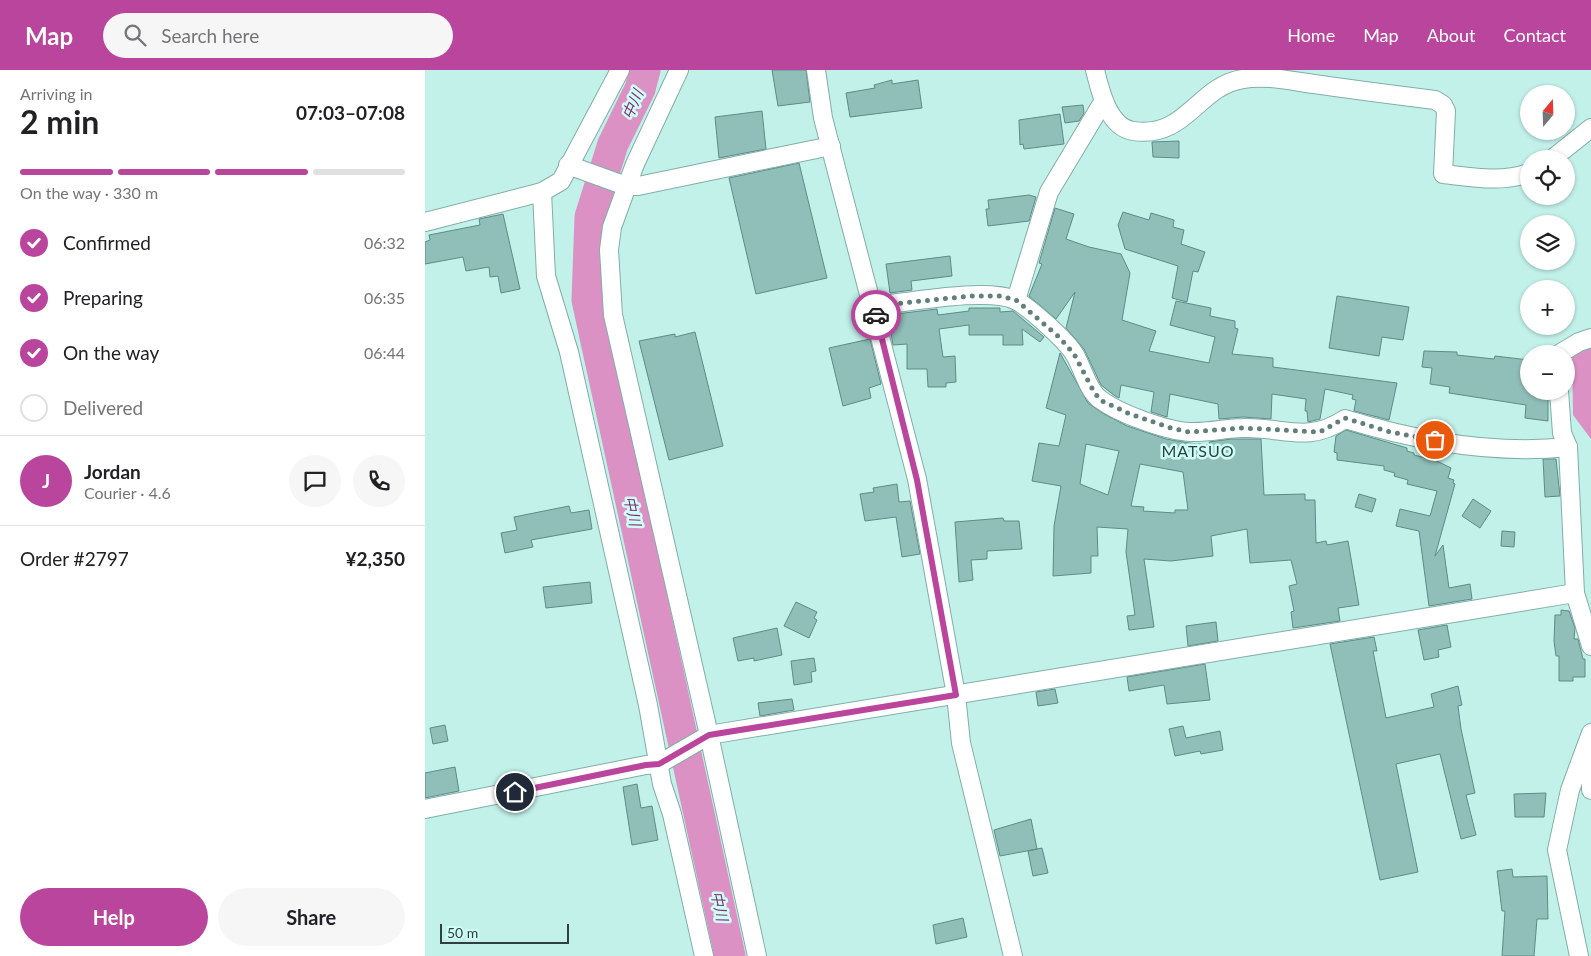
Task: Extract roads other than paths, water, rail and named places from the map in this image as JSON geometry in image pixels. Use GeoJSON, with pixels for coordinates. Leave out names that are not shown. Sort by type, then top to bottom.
{"type":"FeatureCollection","features":[{"type":"Feature","properties":{"kind":"street"},"geometry":{"type":"LineString","coordinates":[[425,222],[542,192],[561,181],[575,167],[620,70]]}},
{"type":"Feature","properties":{"kind":"street"},"geometry":{"type":"LineString","coordinates":[[679,70],[622,184],[612,227],[609,250],[613,315],[709,735],[757,956]]}},
{"type":"Feature","properties":{"kind":"street"},"geometry":{"type":"LineString","coordinates":[[816,70],[823,118],[874,306],[917,480],[956,695],[961,743],[1013,956]]}},
{"type":"Feature","properties":{"kind":"street"},"geometry":{"type":"LineString","coordinates":[[1095,70],[1103,102],[1120,125],[1132,131],[1165,130],[1219,88],[1243,79],[1281,80],[1435,100],[1443,105],[1446,111],[1443,174],[1492,179],[1520,176]]}},
{"type":"Feature","properties":{"kind":"street"},"geometry":{"type":"LineString","coordinates":[[1016,300],[1049,192],[1103,102]]}},
{"type":"Feature","properties":{"kind":"street"},"geometry":{"type":"LineString","coordinates":[[1563,150],[1591,128]]}},
{"type":"Feature","properties":{"kind":"street"},"geometry":{"type":"LineString","coordinates":[[575,167],[622,184],[638,186],[831,146]]}},
{"type":"Feature","properties":{"kind":"street"},"geometry":{"type":"LineString","coordinates":[[542,192],[546,276],[569,352],[659,764],[705,956]]}},
{"type":"Feature","properties":{"kind":"street"},"geometry":{"type":"LineString","coordinates":[[874,306],[970,296],[1000,296],[1016,300],[1058,336],[1074,354],[1100,400],[1130,414],[1189,432],[1243,428],[1314,433],[1330,428],[1345,418],[1390,432],[1471,445],[1531,451],[1568,447]]}},
{"type":"Feature","properties":{"kind":"street"},"geometry":{"type":"LineString","coordinates":[[1574,345],[1591,338]]}},
{"type":"Feature","properties":{"kind":"street"},"geometry":{"type":"LineString","coordinates":[[1560,400],[1562,433],[1568,447],[1575,593],[1591,646]]}},
{"type":"Feature","properties":{"kind":"street"},"geometry":{"type":"LineString","coordinates":[[425,809],[659,764],[709,735],[1575,593]]}},
{"type":"Feature","properties":{"kind":"street"},"geometry":{"type":"LineString","coordinates":[[1579,956],[1557,850],[1570,790],[1591,733]]}},
{"type":"Feature","properties":{"kind":"street"},"geometry":{"type":"LineString","coordinates":[[1591,764],[1591,790]]}},
{"type":"Feature","properties":{"kind":"waterway","name":"中川"},"geometry":{"type":"LineString","coordinates":[[645,70],[640,89],[613,144],[590,217],[587,300],[730,956]]}},
{"type":"Feature","properties":{"kind":"district","name":"MATSUO"},"geometry":{"type":"Point","coordinates":[1198,450]}}]}
